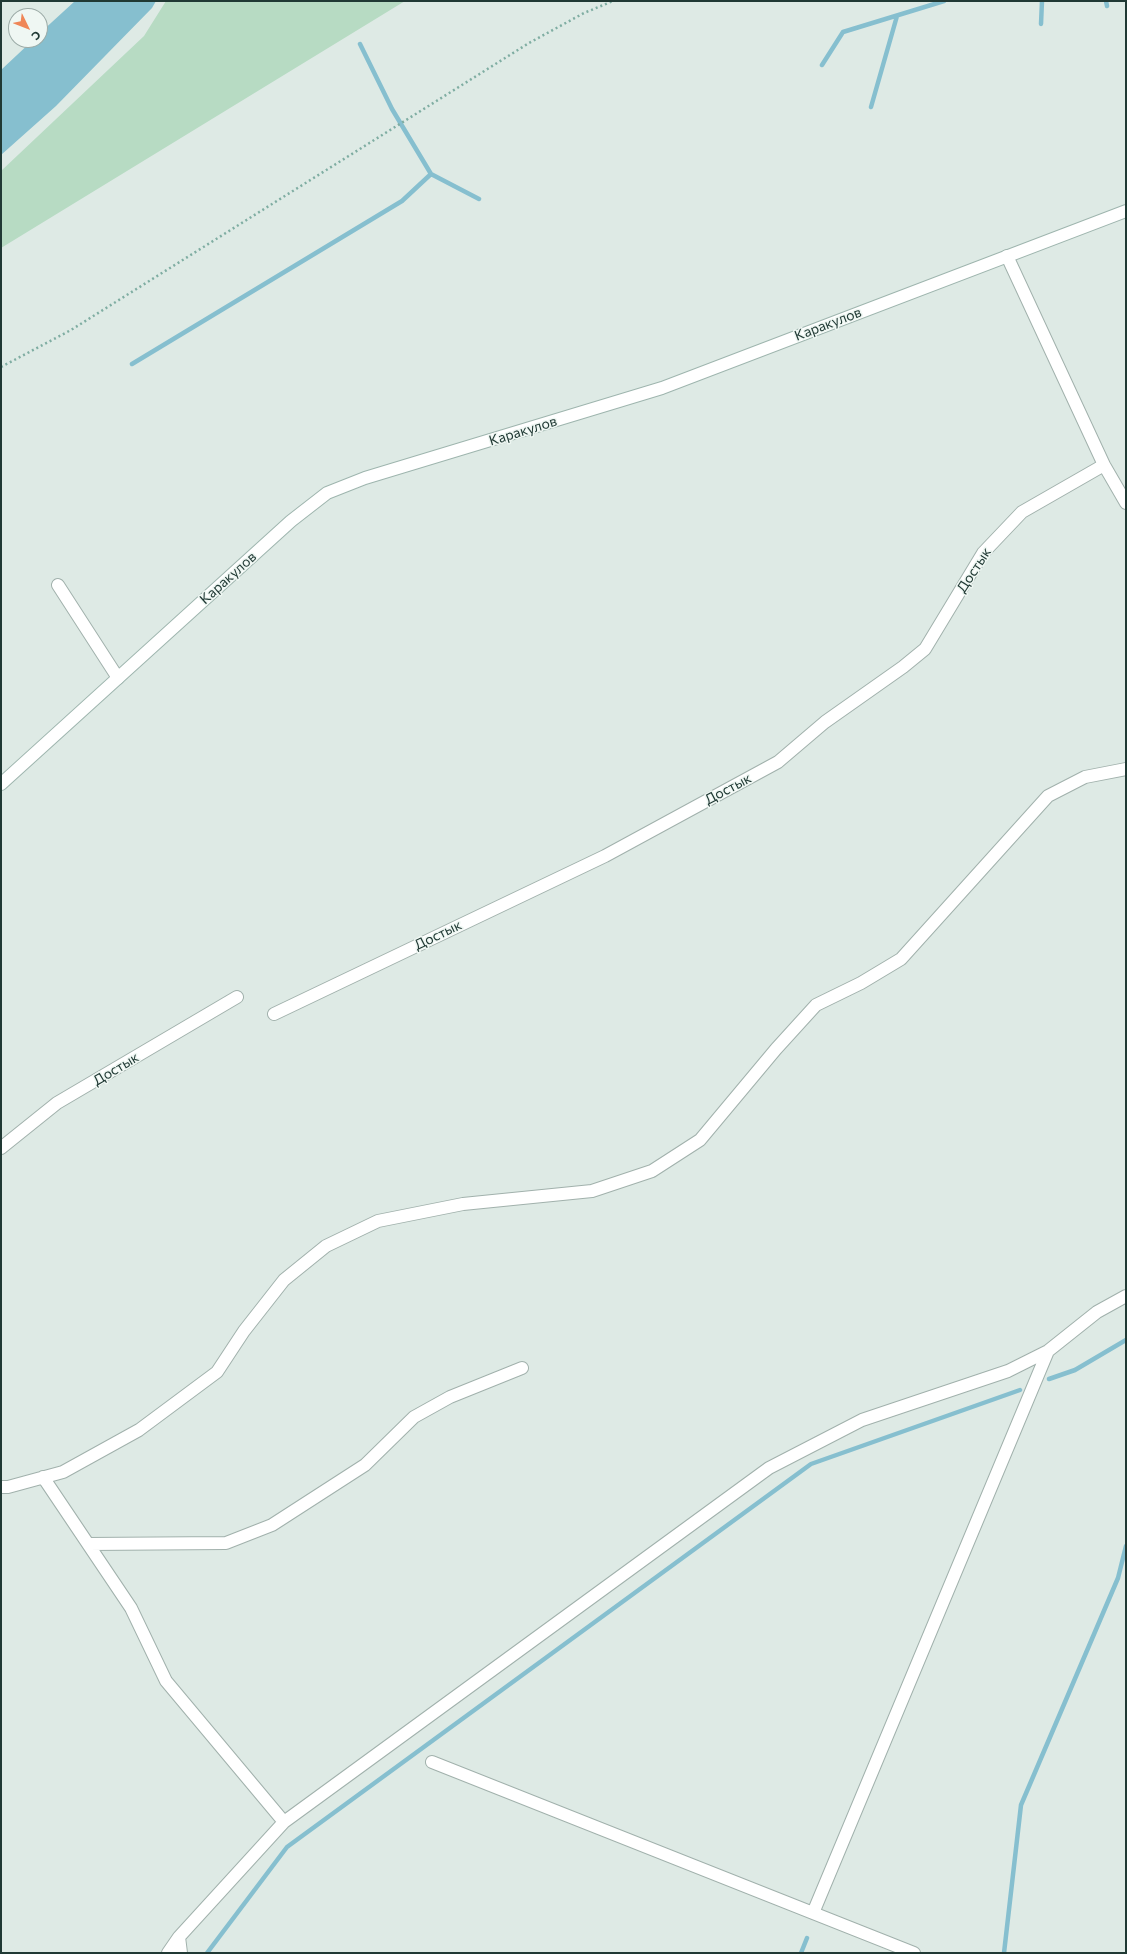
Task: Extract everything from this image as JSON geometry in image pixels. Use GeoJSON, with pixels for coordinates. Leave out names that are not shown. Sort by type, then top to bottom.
{"type":"FeatureCollection","features":[{"type":"Feature","properties":{"kind":"street","name":"Каракулов"},"geometry":{"type":"LineString","coordinates":[[1,784],[291,521],[327,493],[365,478],[662,388],[1126,211]]}},
{"type":"Feature","properties":{"kind":"street"},"geometry":{"type":"LineString","coordinates":[[1007,256],[1104,466],[1126,503]]}},
{"type":"Feature","properties":{"kind":"street","name":"Достык"},"geometry":{"type":"LineString","coordinates":[[274,1014],[605,856],[778,762],[825,722],[903,668],[925,649],[983,553],[1022,512],[1104,466]]}},
{"type":"Feature","properties":{"kind":"street"},"geometry":{"type":"LineString","coordinates":[[58,585],[118,678]]}},
{"type":"Feature","properties":{"kind":"street"},"geometry":{"type":"LineString","coordinates":[[1,1487],[63,1472],[139,1430],[217,1372],[244,1331],[284,1280],[326,1246],[378,1221],[386,1219],[463,1204],[592,1191],[652,1171],[700,1140],[776,1049],[816,1005],[861,983],[901,959],[1048,796],[1085,777],[1126,769]]}},
{"type":"Feature","properties":{"kind":"street","name":"Достык"},"geometry":{"type":"LineString","coordinates":[[1,1148],[57,1103],[237,997]]}},
{"type":"Feature","properties":{"kind":"street"},"geometry":{"type":"LineString","coordinates":[[168,1953],[179,1937],[284,1822],[768,1468],[862,1420],[1008,1371],[1048,1351],[1097,1312],[1126,1296]]}},
{"type":"Feature","properties":{"kind":"street"},"geometry":{"type":"LineString","coordinates":[[813,1913],[1048,1351]]}},
{"type":"Feature","properties":{"kind":"street"},"geometry":{"type":"LineString","coordinates":[[88,1544],[226,1543],[272,1525],[365,1465],[414,1417],[450,1397],[522,1368]]}},
{"type":"Feature","properties":{"kind":"street"},"geometry":{"type":"LineString","coordinates":[[42,1477],[132,1608],[166,1681],[284,1822]]}},
{"type":"Feature","properties":{"kind":"street"},"geometry":{"type":"LineString","coordinates":[[432,1762],[914,1953]]}},
{"type":"Feature","properties":{"kind":"street"},"geometry":{"type":"LineString","coordinates":[[179,1937],[181,1953]]}},
{"type":"Feature","properties":{"kind":"path"},"geometry":{"type":"LineString","coordinates":[[1,367],[70,330],[529,43],[584,13],[613,1]]}},
{"type":"Feature","properties":{"kind":"green space"},"geometry":{"type":"Polygon","coordinates":[[[166,1],[405,1],[1,248],[1,171],[144,36],[166,1]]]}},
{"type":"Feature","properties":{"kind":"water"},"geometry":{"type":"Polygon","coordinates":[[[75,1],[156,1],[152,8],[56,106],[1,155],[1,70],[24,48],[48,48],[48,26],[75,1]]]}},
{"type":"Feature","properties":{"kind":"waterway"},"geometry":{"type":"LineString","coordinates":[[822,65],[843,32],[944,1]]}},
{"type":"Feature","properties":{"kind":"waterway"},"geometry":{"type":"LineString","coordinates":[[1041,24],[1042,1]]}},
{"type":"Feature","properties":{"kind":"waterway"},"geometry":{"type":"LineString","coordinates":[[1106,1],[1107,6]]}},
{"type":"Feature","properties":{"kind":"waterway"},"geometry":{"type":"LineString","coordinates":[[871,107],[897,16]]}},
{"type":"Feature","properties":{"kind":"waterway"},"geometry":{"type":"LineString","coordinates":[[132,364],[402,201],[431,174],[392,109],[360,44]]}},
{"type":"Feature","properties":{"kind":"waterway"},"geometry":{"type":"LineString","coordinates":[[431,174],[479,199]]}},
{"type":"Feature","properties":{"kind":"waterway"},"geometry":{"type":"LineString","coordinates":[[1049,1379],[1075,1370],[1126,1340]]}},
{"type":"Feature","properties":{"kind":"waterway"},"geometry":{"type":"LineString","coordinates":[[207,1953],[287,1847],[811,1464],[1020,1390]]}},
{"type":"Feature","properties":{"kind":"waterway"},"geometry":{"type":"LineString","coordinates":[[1004,1953],[1021,1805],[1118,1578],[1126,1546]]}},
{"type":"Feature","properties":{"kind":"waterway"},"geometry":{"type":"LineString","coordinates":[[801,1953],[807,1938]]}}]}
